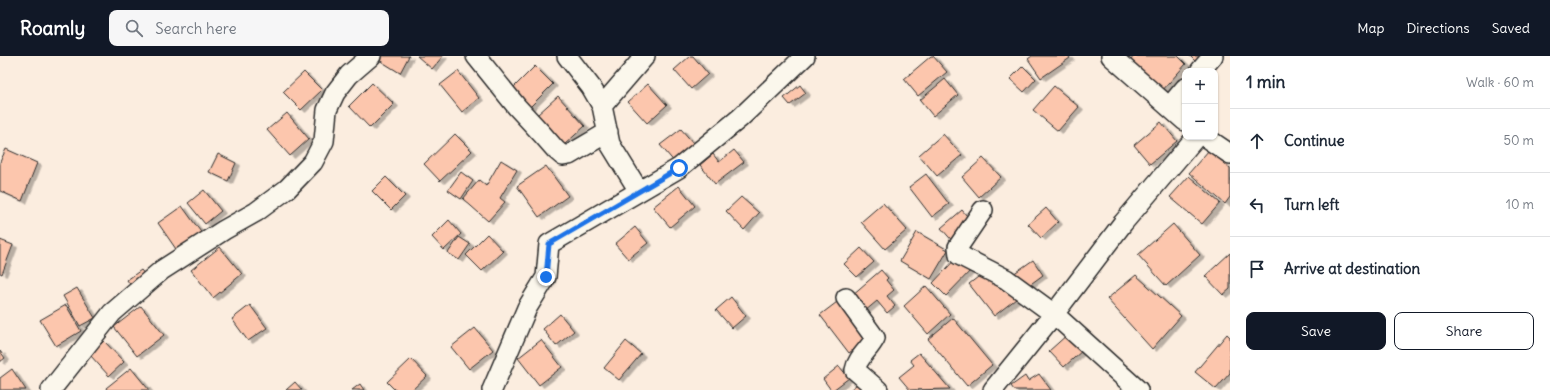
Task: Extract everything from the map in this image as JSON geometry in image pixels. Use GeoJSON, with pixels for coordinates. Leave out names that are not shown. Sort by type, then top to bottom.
{"type":"FeatureCollection","features":[{"type":"Feature","properties":{"kind":"street"},"geometry":{"type":"LineString","coordinates":[[51,390],[112,313],[162,270],[224,230],[256,212],[280,194],[313,162],[324,141],[327,110],[335,93],[349,76],[371,56]]}},
{"type":"Feature","properties":{"kind":"street"},"geometry":{"type":"LineString","coordinates":[[476,56],[516,107],[563,156],[569,155],[608,132]]}},
{"type":"Feature","properties":{"kind":"street"},"geometry":{"type":"LineString","coordinates":[[567,56],[591,86],[602,106],[610,144],[639,191]]}},
{"type":"Feature","properties":{"kind":"street"},"geometry":{"type":"LineString","coordinates":[[602,106],[645,56]]}},
{"type":"Feature","properties":{"kind":"street"},"geometry":{"type":"LineString","coordinates":[[492,390],[527,308],[546,277],[549,244],[679,168],[740,118],[805,56]]}},
{"type":"Feature","properties":{"kind":"street"},"geometry":{"type":"LineString","coordinates":[[1111,56],[1182,118]]}},
{"type":"Feature","properties":{"kind":"street"},"geometry":{"type":"LineString","coordinates":[[1203,68],[1213,56]]}},
{"type":"Feature","properties":{"kind":"street"},"geometry":{"type":"LineString","coordinates":[[1169,107],[1182,92]]}},
{"type":"Feature","properties":{"kind":"street"},"geometry":{"type":"LineString","coordinates":[[993,390],[1054,314],[1123,223],[1193,140]]}},
{"type":"Feature","properties":{"kind":"street"},"geometry":{"type":"LineString","coordinates":[[1209,140],[1230,154]]}},
{"type":"Feature","properties":{"kind":"street"},"geometry":{"type":"LineString","coordinates":[[983,210],[958,247],[959,255],[1006,279],[1054,314],[1138,390]]}},
{"type":"Feature","properties":{"kind":"street"},"geometry":{"type":"LineString","coordinates":[[846,298],[875,338],[856,364],[855,370],[878,390]]}},
{"type":"Feature","properties":{"kind":"building"},"geometry":{"type":"Polygon","coordinates":[[[381,56],[409,56],[400,73],[379,60],[381,56]]]}},
{"type":"Feature","properties":{"kind":"building"},"geometry":{"type":"Polygon","coordinates":[[[417,56],[443,56],[432,69],[417,56]]]}},
{"type":"Feature","properties":{"kind":"building"},"geometry":{"type":"Polygon","coordinates":[[[690,56],[693,56],[708,74],[691,89],[674,70],[690,56]]]}},
{"type":"Feature","properties":{"kind":"building"},"geometry":{"type":"Polygon","coordinates":[[[931,56],[933,56],[947,72],[918,96],[904,79],[931,56]]]}},
{"type":"Feature","properties":{"kind":"building"},"geometry":{"type":"Polygon","coordinates":[[[1032,56],[1069,56],[1070,58],[1041,78],[1028,59],[1032,56]]]}},
{"type":"Feature","properties":{"kind":"building"},"geometry":{"type":"Polygon","coordinates":[[[1134,56],[1178,56],[1186,64],[1161,92],[1129,62],[1134,56]]]}},
{"type":"Feature","properties":{"kind":"building"},"geometry":{"type":"Polygon","coordinates":[[[1190,56],[1201,56],[1195,61],[1190,56]]]}},
{"type":"Feature","properties":{"kind":"building"},"geometry":{"type":"Polygon","coordinates":[[[535,66],[553,84],[528,109],[510,91],[535,66]]]}},
{"type":"Feature","properties":{"kind":"building"},"geometry":{"type":"Polygon","coordinates":[[[1023,66],[1036,79],[1024,92],[1010,79],[1023,66]]]}},
{"type":"Feature","properties":{"kind":"building"},"geometry":{"type":"Polygon","coordinates":[[[458,71],[479,98],[462,112],[440,85],[458,71]]]}},
{"type":"Feature","properties":{"kind":"building"},"geometry":{"type":"Polygon","coordinates":[[[304,72],[322,90],[301,110],[283,92],[304,72]]]}},
{"type":"Feature","properties":{"kind":"building"},"geometry":{"type":"Polygon","coordinates":[[[945,79],[958,95],[933,116],[920,100],[945,79]]]}},
{"type":"Feature","properties":{"kind":"building"},"geometry":{"type":"Polygon","coordinates":[[[372,83],[394,104],[370,128],[349,106],[372,83]]]}},
{"type":"Feature","properties":{"kind":"building"},"geometry":{"type":"Polygon","coordinates":[[[648,84],[667,105],[647,123],[628,102],[648,84]]]}},
{"type":"Feature","properties":{"kind":"building"},"geometry":{"type":"Polygon","coordinates":[[[800,85],[806,93],[790,105],[784,98],[800,85]]]}},
{"type":"Feature","properties":{"kind":"building"},"geometry":{"type":"Polygon","coordinates":[[[1054,86],[1079,107],[1058,131],[1033,110],[1054,86]]]}},
{"type":"Feature","properties":{"kind":"building"},"geometry":{"type":"Polygon","coordinates":[[[558,96],[585,126],[564,145],[537,115],[558,96]]]}},
{"type":"Feature","properties":{"kind":"building"},"geometry":{"type":"Polygon","coordinates":[[[287,113],[309,139],[290,156],[267,130],[287,113]]]}},
{"type":"Feature","properties":{"kind":"building"},"geometry":{"type":"Polygon","coordinates":[[[1161,122],[1177,141],[1150,164],[1134,145],[1161,122]]]}},
{"type":"Feature","properties":{"kind":"building"},"geometry":{"type":"Polygon","coordinates":[[[681,129],[694,144],[676,164],[660,145],[681,129]]]}},
{"type":"Feature","properties":{"kind":"building"},"geometry":{"type":"Polygon","coordinates":[[[455,134],[472,151],[440,181],[424,164],[455,134]]]}},
{"type":"Feature","properties":{"kind":"building"},"geometry":{"type":"Polygon","coordinates":[[[943,134],[962,155],[937,176],[919,155],[943,134]]]}},
{"type":"Feature","properties":{"kind":"building"},"geometry":{"type":"Polygon","coordinates":[[[6,149],[37,163],[22,201],[0,191],[0,162],[6,149]]]}},
{"type":"Feature","properties":{"kind":"building"},"geometry":{"type":"Polygon","coordinates":[[[734,150],[744,162],[715,184],[700,165],[713,154],[719,162],[734,150]]]}},
{"type":"Feature","properties":{"kind":"building"},"geometry":{"type":"Polygon","coordinates":[[[1209,150],[1230,168],[1230,197],[1225,204],[1189,173],[1209,150]]]}},
{"type":"Feature","properties":{"kind":"building"},"geometry":{"type":"Polygon","coordinates":[[[218,154],[236,163],[228,181],[209,172],[218,154]]]}},
{"type":"Feature","properties":{"kind":"building"},"geometry":{"type":"Polygon","coordinates":[[[983,158],[1001,177],[979,197],[962,177],[983,158]]]}},
{"type":"Feature","properties":{"kind":"building"},"geometry":{"type":"Polygon","coordinates":[[[501,160],[517,170],[500,198],[505,202],[488,221],[463,199],[479,180],[486,186],[501,160]]]}},
{"type":"Feature","properties":{"kind":"building"},"geometry":{"type":"Polygon","coordinates":[[[546,166],[568,196],[539,217],[517,186],[546,166]]]}},
{"type":"Feature","properties":{"kind":"building"},"geometry":{"type":"Polygon","coordinates":[[[461,172],[473,181],[461,199],[448,190],[461,172]]]}},
{"type":"Feature","properties":{"kind":"building"},"geometry":{"type":"Polygon","coordinates":[[[926,174],[949,204],[932,217],[909,187],[926,174]]]}},
{"type":"Feature","properties":{"kind":"building"},"geometry":{"type":"Polygon","coordinates":[[[1189,176],[1220,203],[1202,224],[1170,197],[1189,176]]]}},
{"type":"Feature","properties":{"kind":"building"},"geometry":{"type":"Polygon","coordinates":[[[386,177],[405,196],[391,210],[372,191],[386,177]]]}},
{"type":"Feature","properties":{"kind":"building"},"geometry":{"type":"Polygon","coordinates":[[[679,186],[695,206],[670,227],[653,207],[679,186]]]}},
{"type":"Feature","properties":{"kind":"building"},"geometry":{"type":"Polygon","coordinates":[[[204,190],[221,211],[205,224],[188,203],[204,190]]]}},
{"type":"Feature","properties":{"kind":"building"},"geometry":{"type":"Polygon","coordinates":[[[741,197],[759,213],[744,230],[726,211],[741,197]]]}},
{"type":"Feature","properties":{"kind":"building"},"geometry":{"type":"Polygon","coordinates":[[[883,203],[907,230],[885,249],[861,222],[883,203]]]}},
{"type":"Feature","properties":{"kind":"building"},"geometry":{"type":"Polygon","coordinates":[[[182,206],[203,235],[178,252],[158,223],[182,206]]]}},
{"type":"Feature","properties":{"kind":"building"},"geometry":{"type":"Polygon","coordinates":[[[1046,208],[1058,222],[1041,238],[1028,224],[1046,208]]]}},
{"type":"Feature","properties":{"kind":"building"},"geometry":{"type":"Polygon","coordinates":[[[962,210],[976,227],[955,244],[941,228],[962,210]]]}},
{"type":"Feature","properties":{"kind":"building"},"geometry":{"type":"Polygon","coordinates":[[[449,220],[461,234],[444,250],[432,237],[449,220]]]}},
{"type":"Feature","properties":{"kind":"building"},"geometry":{"type":"Polygon","coordinates":[[[1173,224],[1200,255],[1166,286],[1138,255],[1173,224]]]}},
{"type":"Feature","properties":{"kind":"building"},"geometry":{"type":"Polygon","coordinates":[[[635,227],[648,243],[628,259],[615,244],[635,227]]]}},
{"type":"Feature","properties":{"kind":"building"},"geometry":{"type":"Polygon","coordinates":[[[917,232],[948,250],[931,279],[900,261],[917,232]]]}},
{"type":"Feature","properties":{"kind":"building"},"geometry":{"type":"Polygon","coordinates":[[[487,234],[503,251],[482,271],[466,255],[487,234]]]}},
{"type":"Feature","properties":{"kind":"building"},"geometry":{"type":"Polygon","coordinates":[[[459,237],[470,244],[459,260],[448,253],[459,237]]]}},
{"type":"Feature","properties":{"kind":"building"},"geometry":{"type":"Polygon","coordinates":[[[0,240],[13,245],[2,274],[0,273],[0,240]]]}},
{"type":"Feature","properties":{"kind":"building"},"geometry":{"type":"Polygon","coordinates":[[[220,247],[242,274],[213,298],[191,270],[220,247]]]}},
{"type":"Feature","properties":{"kind":"building"},"geometry":{"type":"Polygon","coordinates":[[[861,248],[874,262],[857,277],[844,264],[861,248]]]}},
{"type":"Feature","properties":{"kind":"building"},"geometry":{"type":"Polygon","coordinates":[[[1230,253],[1230,289],[1223,295],[1205,276],[1230,253]]]}},
{"type":"Feature","properties":{"kind":"building"},"geometry":{"type":"Polygon","coordinates":[[[959,255],[973,268],[946,296],[933,283],[959,255]]]}},
{"type":"Feature","properties":{"kind":"building"},"geometry":{"type":"Polygon","coordinates":[[[1033,260],[1043,275],[1017,294],[1006,279],[1033,260]]]}},
{"type":"Feature","properties":{"kind":"building"},"geometry":{"type":"Polygon","coordinates":[[[991,267],[1016,299],[994,316],[969,284],[991,267]]]}},
{"type":"Feature","properties":{"kind":"building"},"geometry":{"type":"Polygon","coordinates":[[[141,270],[151,282],[136,293],[127,280],[141,270]]]}},
{"type":"Feature","properties":{"kind":"building"},"geometry":{"type":"Polygon","coordinates":[[[881,270],[888,278],[886,280],[894,290],[887,296],[895,306],[887,313],[877,301],[865,311],[852,295],[881,270]]]}},
{"type":"Feature","properties":{"kind":"building"},"geometry":{"type":"Polygon","coordinates":[[[1136,275],[1181,316],[1152,349],[1107,299],[1136,275]]]}},
{"type":"Feature","properties":{"kind":"building"},"geometry":{"type":"Polygon","coordinates":[[[926,286],[950,314],[928,334],[904,306],[926,286]]]}},
{"type":"Feature","properties":{"kind":"building"},"geometry":{"type":"Polygon","coordinates":[[[77,288],[95,318],[80,326],[63,296],[77,288]]]}},
{"type":"Feature","properties":{"kind":"building"},"geometry":{"type":"Polygon","coordinates":[[[731,297],[746,316],[732,328],[716,310],[731,297]]]}},
{"type":"Feature","properties":{"kind":"building"},"geometry":{"type":"Polygon","coordinates":[[[841,299],[870,337],[849,353],[820,315],[841,299]]]}},
{"type":"Feature","properties":{"kind":"building"},"geometry":{"type":"Polygon","coordinates":[[[66,305],[81,331],[56,346],[40,320],[66,305]]]}},
{"type":"Feature","properties":{"kind":"building"},"geometry":{"type":"Polygon","coordinates":[[[250,305],[267,328],[248,341],[232,319],[250,305]]]}},
{"type":"Feature","properties":{"kind":"building"},"geometry":{"type":"Polygon","coordinates":[[[141,306],[164,335],[137,356],[114,327],[141,306]]]}},
{"type":"Feature","properties":{"kind":"building"},"geometry":{"type":"Polygon","coordinates":[[[560,314],[574,331],[556,346],[543,329],[560,314]]]}},
{"type":"Feature","properties":{"kind":"building"},"geometry":{"type":"Polygon","coordinates":[[[953,318],[992,365],[967,386],[928,339],[953,318]]]}},
{"type":"Feature","properties":{"kind":"building"},"geometry":{"type":"Polygon","coordinates":[[[475,328],[493,350],[469,369],[451,347],[475,328]]]}},
{"type":"Feature","properties":{"kind":"building"},"geometry":{"type":"Polygon","coordinates":[[[1068,334],[1083,350],[1064,367],[1049,351],[1068,334]]]}},
{"type":"Feature","properties":{"kind":"building"},"geometry":{"type":"Polygon","coordinates":[[[1227,334],[1230,337],[1230,373],[1216,389],[1195,372],[1227,334]]]}},
{"type":"Feature","properties":{"kind":"building"},"geometry":{"type":"Polygon","coordinates":[[[541,340],[562,367],[539,385],[518,358],[541,340]]]}},
{"type":"Feature","properties":{"kind":"building"},"geometry":{"type":"Polygon","coordinates":[[[104,341],[124,362],[109,376],[90,355],[104,341]]]}},
{"type":"Feature","properties":{"kind":"building"},"geometry":{"type":"Polygon","coordinates":[[[626,341],[641,354],[619,380],[604,368],[626,341]]]}},
{"type":"Feature","properties":{"kind":"building"},"geometry":{"type":"Polygon","coordinates":[[[0,351],[5,358],[0,362],[0,351]]]}},
{"type":"Feature","properties":{"kind":"building"},"geometry":{"type":"Polygon","coordinates":[[[919,353],[950,389],[910,390],[899,377],[914,365],[910,360],[919,353]]]}},
{"type":"Feature","properties":{"kind":"building"},"geometry":{"type":"Polygon","coordinates":[[[411,359],[427,376],[412,390],[395,390],[387,382],[411,359]]]}},
{"type":"Feature","properties":{"kind":"building"},"geometry":{"type":"Polygon","coordinates":[[[839,366],[849,378],[831,390],[823,379],[839,366]]]}},
{"type":"Feature","properties":{"kind":"building"},"geometry":{"type":"Polygon","coordinates":[[[131,368],[149,390],[107,390],[106,388],[131,368]]]}},
{"type":"Feature","properties":{"kind":"building"},"geometry":{"type":"Polygon","coordinates":[[[12,369],[26,390],[0,390],[0,378],[12,369]]]}},
{"type":"Feature","properties":{"kind":"building"},"geometry":{"type":"Polygon","coordinates":[[[1039,374],[1051,390],[1014,390],[1011,386],[1025,376],[1028,381],[1039,374]]]}},
{"type":"Feature","properties":{"kind":"building"},"geometry":{"type":"Polygon","coordinates":[[[863,379],[872,390],[850,390],[863,379]]]}},
{"type":"Feature","properties":{"kind":"building"},"geometry":{"type":"Polygon","coordinates":[[[295,382],[302,390],[286,390],[295,382]]]}},
{"type":"Feature","properties":{"kind":"building"},"geometry":{"type":"Polygon","coordinates":[[[360,384],[364,390],[352,390],[360,384]]]}},
{"type":"Feature","properties":{"kind":"route"},"geometry":{"type":"LineString","coordinates":[[546,277],[549,244],[679,168]]}}]}
